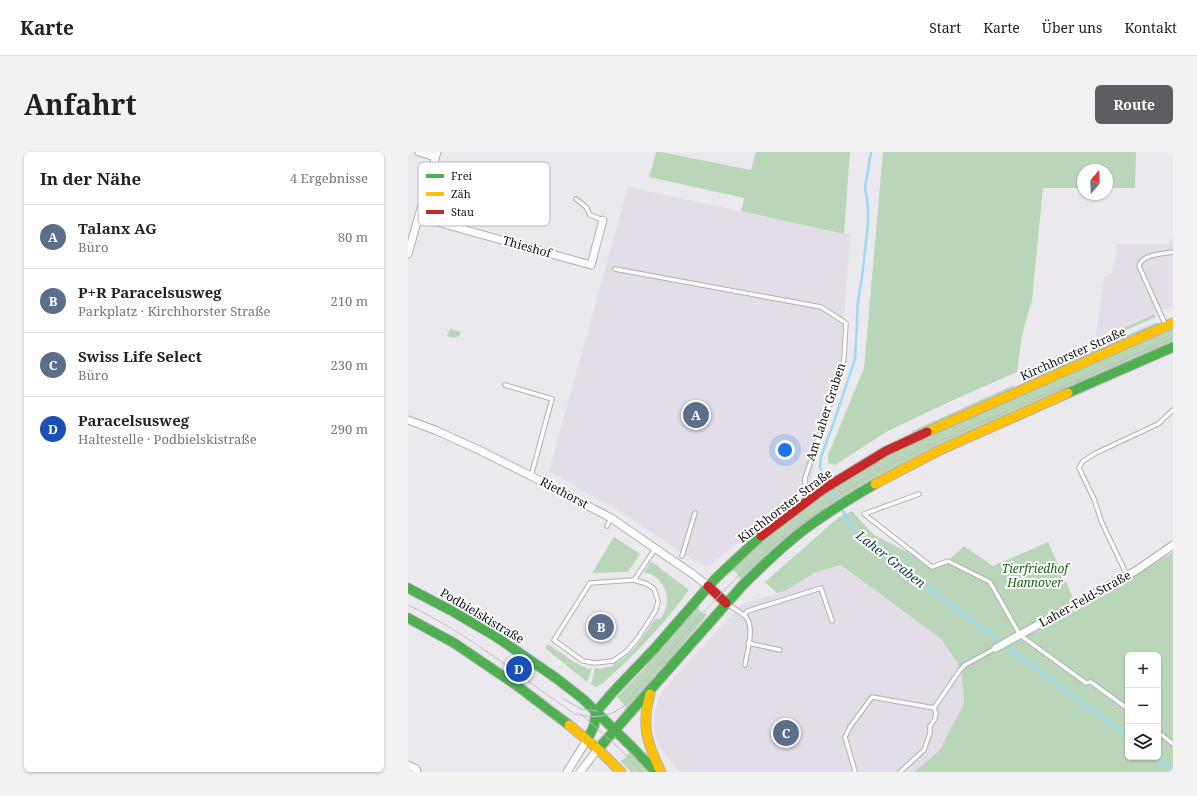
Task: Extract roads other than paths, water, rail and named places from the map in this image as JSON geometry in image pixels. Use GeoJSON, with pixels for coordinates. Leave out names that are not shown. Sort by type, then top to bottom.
{"type":"FeatureCollection","features":[{"type":"Feature","properties":{"kind":"main road","name":"Kirchhorster Straße"},"geometry":{"type":"LineString","coordinates":[[587,740],[594,726],[596,712],[655,648],[708,586],[725,568],[762,535],[822,490],[886,451],[1170,324]]}},
{"type":"Feature","properties":{"kind":"main road"},"geometry":{"type":"LineString","coordinates":[[598,750],[652,690],[726,603],[765,563],[804,529],[900,469],[983,430],[1173,347]]}},
{"type":"Feature","properties":{"kind":"main road"},"geometry":{"type":"LineString","coordinates":[[708,586],[726,603]]}},
{"type":"Feature","properties":{"kind":"main road","name":"Podbielskistraße"},"geometry":{"type":"LineString","coordinates":[[408,588],[468,620],[504,642],[559,680],[577,694],[616,730],[656,772]]}},
{"type":"Feature","properties":{"kind":"main road"},"geometry":{"type":"LineString","coordinates":[[408,618],[454,643],[516,685],[587,740],[621,772]]}},
{"type":"Feature","properties":{"kind":"main road"},"geometry":{"type":"LineString","coordinates":[[652,690],[646,706],[646,734],[649,747],[661,772]]}},
{"type":"Feature","properties":{"kind":"street"},"geometry":{"type":"LineString","coordinates":[[419,152],[436,154]]}},
{"type":"Feature","properties":{"kind":"street"},"geometry":{"type":"LineString","coordinates":[[408,254],[418,220]]}},
{"type":"Feature","properties":{"kind":"street","name":"Thieshof"},"geometry":{"type":"LineString","coordinates":[[451,226],[591,265],[603,220]]}},
{"type":"Feature","properties":{"kind":"street","name":"Riethorst"},"geometry":{"type":"LineString","coordinates":[[408,420],[450,436],[611,518],[656,548],[708,586]]}},
{"type":"Feature","properties":{"kind":"street","name":"Laher-Feld-Straße"},"geometry":{"type":"LineString","coordinates":[[996,648],[1128,575],[1173,545]]}},
{"type":"Feature","properties":{"kind":"street"},"geometry":{"type":"LineString","coordinates":[[567,772],[587,740]]}},
{"type":"Feature","properties":{"kind":"street"},"geometry":{"type":"LineString","coordinates":[[580,772],[598,750]]}},
{"type":"Feature","properties":{"kind":"street"},"geometry":{"type":"LineString","coordinates":[[408,765],[416,769],[417,772]]}},
{"type":"Feature","properties":{"kind":"lane"},"geometry":{"type":"LineString","coordinates":[[576,199],[586,208],[590,215],[603,220]]}},
{"type":"Feature","properties":{"kind":"lane"},"geometry":{"type":"LineString","coordinates":[[1170,324],[1139,266],[1140,262],[1147,257],[1173,252]]}},
{"type":"Feature","properties":{"kind":"lane","name":"Am Laher Graben"},"geometry":{"type":"LineString","coordinates":[[615,269],[821,307],[846,323],[844,358],[841,372],[805,478],[804,483],[810,499]]}},
{"type":"Feature","properties":{"kind":"lane"},"geometry":{"type":"LineString","coordinates":[[505,385],[552,399],[531,476]]}},
{"type":"Feature","properties":{"kind":"lane"},"geometry":{"type":"LineString","coordinates":[[1128,575],[1102,523],[1094,500],[1079,468],[1083,461],[1096,453],[1158,424],[1173,410]]}},
{"type":"Feature","properties":{"kind":"lane"},"geometry":{"type":"LineString","coordinates":[[919,494],[864,514],[932,568],[948,561],[990,582],[1020,635],[1086,683],[1091,682],[1125,707]]}},
{"type":"Feature","properties":{"kind":"lane"},"geometry":{"type":"LineString","coordinates":[[682,556],[695,513]]}},
{"type":"Feature","properties":{"kind":"lane"},"geometry":{"type":"LineString","coordinates":[[606,526],[611,518]]}},
{"type":"Feature","properties":{"kind":"lane"},"geometry":{"type":"LineString","coordinates":[[634,580],[656,548]]}},
{"type":"Feature","properties":{"kind":"lane"},"geometry":{"type":"LineString","coordinates":[[634,580],[646,584],[654,589],[658,601],[656,610],[638,638],[627,651],[613,661],[595,663],[583,660],[554,640],[590,583],[634,580]]}},
{"type":"Feature","properties":{"kind":"lane"},"geometry":{"type":"LineString","coordinates":[[744,615],[748,611],[821,588],[832,621]]}},
{"type":"Feature","properties":{"kind":"lane"},"geometry":{"type":"LineString","coordinates":[[726,603],[744,615],[749,622],[750,628],[745,665]]}},
{"type":"Feature","properties":{"kind":"lane"},"geometry":{"type":"LineString","coordinates":[[748,643],[780,650]]}},
{"type":"Feature","properties":{"kind":"lane"},"geometry":{"type":"LineString","coordinates":[[934,708],[965,665],[996,648]]}},
{"type":"Feature","properties":{"kind":"lane"},"geometry":{"type":"LineString","coordinates":[[854,772],[855,771],[845,737],[850,726],[872,697],[934,708]]}},
{"type":"Feature","properties":{"kind":"lane"},"geometry":{"type":"LineString","coordinates":[[900,772],[924,750],[930,732],[930,726],[935,719],[936,713],[934,708]]}},
{"type":"Feature","properties":{"kind":"lane"},"geometry":{"type":"LineString","coordinates":[[1161,734],[1173,744]]}},
{"type":"Feature","properties":{"kind":"waterway","name":"Laher Graben"},"geometry":{"type":"LineString","coordinates":[[827,485],[820,467],[821,457],[855,359],[858,301],[868,224],[868,206],[865,188],[871,152]]}},
{"type":"Feature","properties":{"kind":"waterway","name":"Laher Graben"},"geometry":{"type":"LineString","coordinates":[[830,489],[839,504]]}},
{"type":"Feature","properties":{"kind":"waterway","name":"Laher Graben"},"geometry":{"type":"LineString","coordinates":[[841,508],[856,534],[1125,735]]}},
{"type":"Feature","properties":{"kind":"waterway","name":"Laher Graben"},"geometry":{"type":"LineString","coordinates":[[1158,760],[1173,771]]}},
{"type":"Feature","properties":{"kind":"tram line"},"geometry":{"type":"LineString","coordinates":[[408,605],[430,616],[473,642],[575,714],[600,716],[617,711],[623,707],[701,615],[740,574],[778,541],[845,491],[878,471],[937,442],[1173,338]]}},
{"type":"Feature","properties":{"kind":"tram line"},"geometry":{"type":"LineString","coordinates":[[562,698],[581,709],[597,711]]}},
{"type":"Feature","properties":{"kind":"tram line"},"geometry":{"type":"LineString","coordinates":[[581,714],[622,751],[642,772]]}},
{"type":"Feature","properties":{"kind":"place","name":"Talanx AG"},"geometry":{"type":"Point","coordinates":[696,415]}},
{"type":"Feature","properties":{"kind":"place","name":"P+R Paracelsusweg"},"geometry":{"type":"Point","coordinates":[601,627]}},
{"type":"Feature","properties":{"kind":"place","name":"Paracelsusweg"},"geometry":{"type":"Point","coordinates":[519,669]}},
{"type":"Feature","properties":{"kind":"place","name":"Swiss Life Select"},"geometry":{"type":"Point","coordinates":[786,733]}},
{"type":"Feature","properties":{"kind":"park label","name":"Tierfriedhof Hannover"},"geometry":{"type":"Point","coordinates":[1035,576]}}]}
